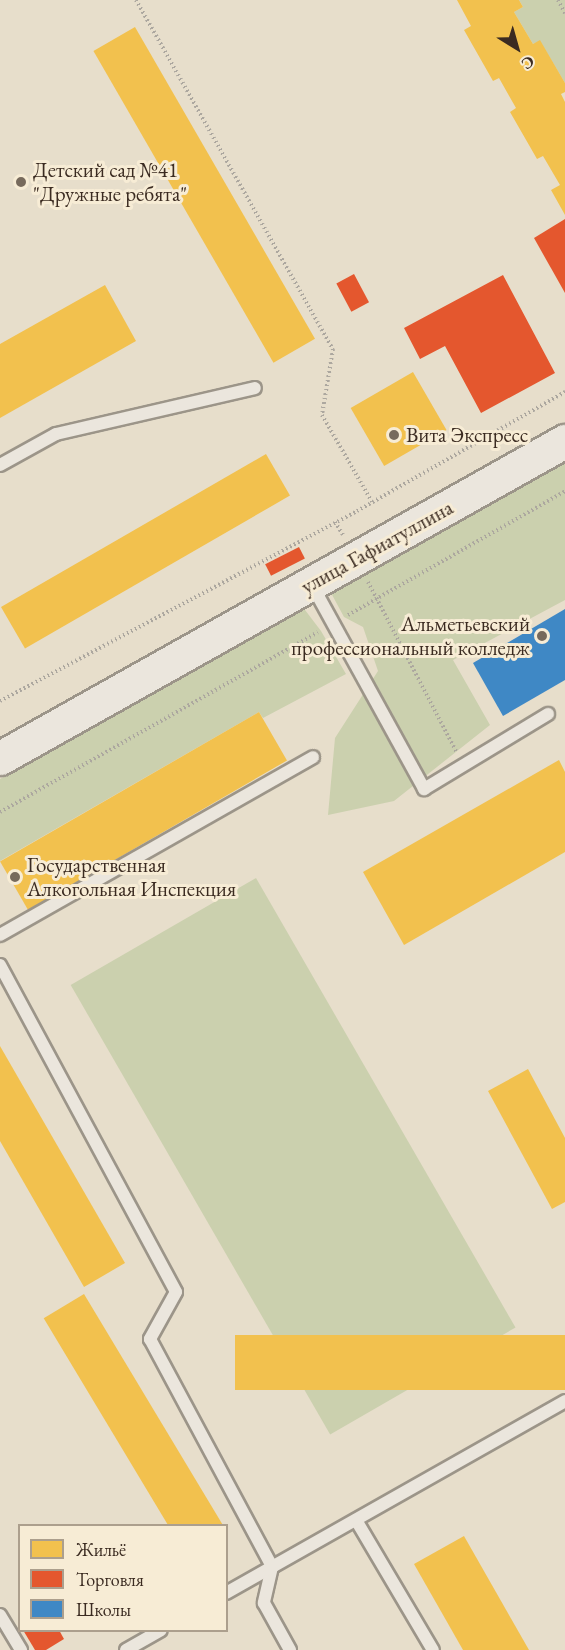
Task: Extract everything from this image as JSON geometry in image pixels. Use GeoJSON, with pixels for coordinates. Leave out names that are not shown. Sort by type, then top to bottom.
{"type":"FeatureCollection","features":[{"type":"Feature","properties":{"kind":"street","name":"улица Гафиатуллина"},"geometry":{"type":"LineString","coordinates":[[0,758],[565,441]]}},
{"type":"Feature","properties":{"kind":"lane"},"geometry":{"type":"LineString","coordinates":[[0,465],[56,434],[255,388]]}},
{"type":"Feature","properties":{"kind":"lane"},"geometry":{"type":"LineString","coordinates":[[311,584],[424,789],[548,714]]}},
{"type":"Feature","properties":{"kind":"lane"},"geometry":{"type":"LineString","coordinates":[[0,934],[313,757]]}},
{"type":"Feature","properties":{"kind":"lane"},"geometry":{"type":"LineString","coordinates":[[0,964],[3,978],[176,1292],[150,1339],[272,1567],[264,1603],[290,1650]]}},
{"type":"Feature","properties":{"kind":"lane"},"geometry":{"type":"LineString","coordinates":[[228,1592],[565,1401]]}},
{"type":"Feature","properties":{"kind":"lane"},"geometry":{"type":"LineString","coordinates":[[356,1520],[433,1650]]}},
{"type":"Feature","properties":{"kind":"lane"},"geometry":{"type":"LineString","coordinates":[[0,1615],[21,1650]]}},
{"type":"Feature","properties":{"kind":"lane"},"geometry":{"type":"LineString","coordinates":[[126,1650],[158,1632]]}},
{"type":"Feature","properties":{"kind":"path"},"geometry":{"type":"LineString","coordinates":[[136,0],[333,349],[322,415],[372,502]]}},
{"type":"Feature","properties":{"kind":"path"},"geometry":{"type":"LineString","coordinates":[[558,0],[565,13]]}},
{"type":"Feature","properties":{"kind":"path"},"geometry":{"type":"LineString","coordinates":[[0,701],[372,502],[565,392]]}},
{"type":"Feature","properties":{"kind":"path"},"geometry":{"type":"LineString","coordinates":[[0,812],[565,491]]}},
{"type":"Feature","properties":{"kind":"path"},"geometry":{"type":"LineString","coordinates":[[376,597],[463,765]]}},
{"type":"Feature","properties":{"kind":"green space"},"geometry":{"type":"Polygon","coordinates":[[[519,0],[565,0],[565,83],[540,41],[533,44],[514,12],[523,7],[519,0]]]}},
{"type":"Feature","properties":{"kind":"green space"},"geometry":{"type":"Polygon","coordinates":[[[565,458],[565,600],[453,660],[490,725],[394,801],[328,815],[335,738],[378,671],[363,627],[344,617],[330,591],[565,458]]]}},
{"type":"Feature","properties":{"kind":"green space"},"geometry":{"type":"Polygon","coordinates":[[[302,606],[321,631],[346,674],[263,718],[259,712],[0,861],[0,779],[302,606]]]}},
{"type":"Feature","properties":{"kind":"green space"},"geometry":{"type":"Polygon","coordinates":[[[256,878],[516,1327],[330,1434],[71,985],[256,878]]]}},
{"type":"Feature","properties":{"kind":"building: Жильё"},"geometry":{"type":"Polygon","coordinates":[[[457,0],[519,0],[523,7],[514,12],[533,44],[540,40],[565,83],[565,92],[561,94],[565,102],[565,215],[551,190],[560,185],[543,156],[537,159],[510,112],[516,108],[499,78],[493,81],[464,30],[471,26],[457,0]]]}},
{"type":"Feature","properties":{"kind":"building: Жильё"},"geometry":{"type":"Polygon","coordinates":[[[135,27],[315,339],[273,363],[93,51],[135,27]]]}},
{"type":"Feature","properties":{"kind":"building: Жильё"},"geometry":{"type":"Polygon","coordinates":[[[105,285],[136,341],[0,418],[0,344],[105,285]]]}},
{"type":"Feature","properties":{"kind":"building: Жильё"},"geometry":{"type":"Polygon","coordinates":[[[413,372],[447,430],[384,466],[351,408],[413,372]]]}},
{"type":"Feature","properties":{"kind":"building: Жильё"},"geometry":{"type":"Polygon","coordinates":[[[266,454],[290,496],[25,649],[1,607],[266,454]]]}},
{"type":"Feature","properties":{"kind":"building: Жильё"},"geometry":{"type":"Polygon","coordinates":[[[259,712],[287,760],[28,910],[0,862],[259,712]]]}},
{"type":"Feature","properties":{"kind":"building: Жильё"},"geometry":{"type":"Polygon","coordinates":[[[559,760],[565,772],[565,852],[404,945],[363,872],[559,760]]]}},
{"type":"Feature","properties":{"kind":"building: Жильё"},"geometry":{"type":"Polygon","coordinates":[[[0,1046],[125,1263],[84,1287],[0,1141],[0,1046]]]}},
{"type":"Feature","properties":{"kind":"building: Жильё"},"geometry":{"type":"Polygon","coordinates":[[[528,1069],[565,1138],[565,1202],[552,1209],[488,1091],[528,1069]]]}},
{"type":"Feature","properties":{"kind":"building: Жильё"},"geometry":{"type":"Polygon","coordinates":[[[84,1294],[222,1524],[167,1524],[44,1318],[84,1294]]]}},
{"type":"Feature","properties":{"kind":"building: Жильё"},"geometry":{"type":"Polygon","coordinates":[[[235,1335],[565,1335],[565,1390],[235,1390],[235,1335]]]}},
{"type":"Feature","properties":{"kind":"building: Жильё"},"geometry":{"type":"Polygon","coordinates":[[[464,1536],[529,1650],[463,1650],[414,1564],[464,1536]]]}},
{"type":"Feature","properties":{"kind":"building: Торговля"},"geometry":{"type":"Polygon","coordinates":[[[565,219],[565,293],[534,238],[565,219]]]}},
{"type":"Feature","properties":{"kind":"building: Торговля"},"geometry":{"type":"Polygon","coordinates":[[[354,274],[369,302],[351,312],[336,283],[354,274]]]}},
{"type":"Feature","properties":{"kind":"building: Торговля"},"geometry":{"type":"Polygon","coordinates":[[[503,275],[555,373],[481,413],[445,346],[420,359],[404,328],[503,275]]]}},
{"type":"Feature","properties":{"kind":"building: Торговля"},"geometry":{"type":"Polygon","coordinates":[[[299,547],[305,559],[271,576],[265,564],[299,547]]]}},
{"type":"Feature","properties":{"kind":"building: Торговля"},"geometry":{"type":"Polygon","coordinates":[[[24,1632],[60,1632],[64,1639],[46,1650],[35,1650],[24,1632]]]}},
{"type":"Feature","properties":{"kind":"building: Школы","name":"Альметьевский профессиональный колледж"},"geometry":{"type":"Polygon","coordinates":[[[565,609],[565,680],[503,716],[473,663],[565,609]]]}},
{"type":"Feature","properties":{"kind":"place","name":"Детский сад №41 \"Дружные ребята\""},"geometry":{"type":"Point","coordinates":[21,182]}},
{"type":"Feature","properties":{"kind":"place","name":"Вита Экспресс"},"geometry":{"type":"Point","coordinates":[394,435]}},
{"type":"Feature","properties":{"kind":"place","name":"Альметьевский профессиональный колледж"},"geometry":{"type":"Point","coordinates":[542,636]}},
{"type":"Feature","properties":{"kind":"place","name":"Государственная Алкогольная Инспекция"},"geometry":{"type":"Point","coordinates":[15,877]}}]}
